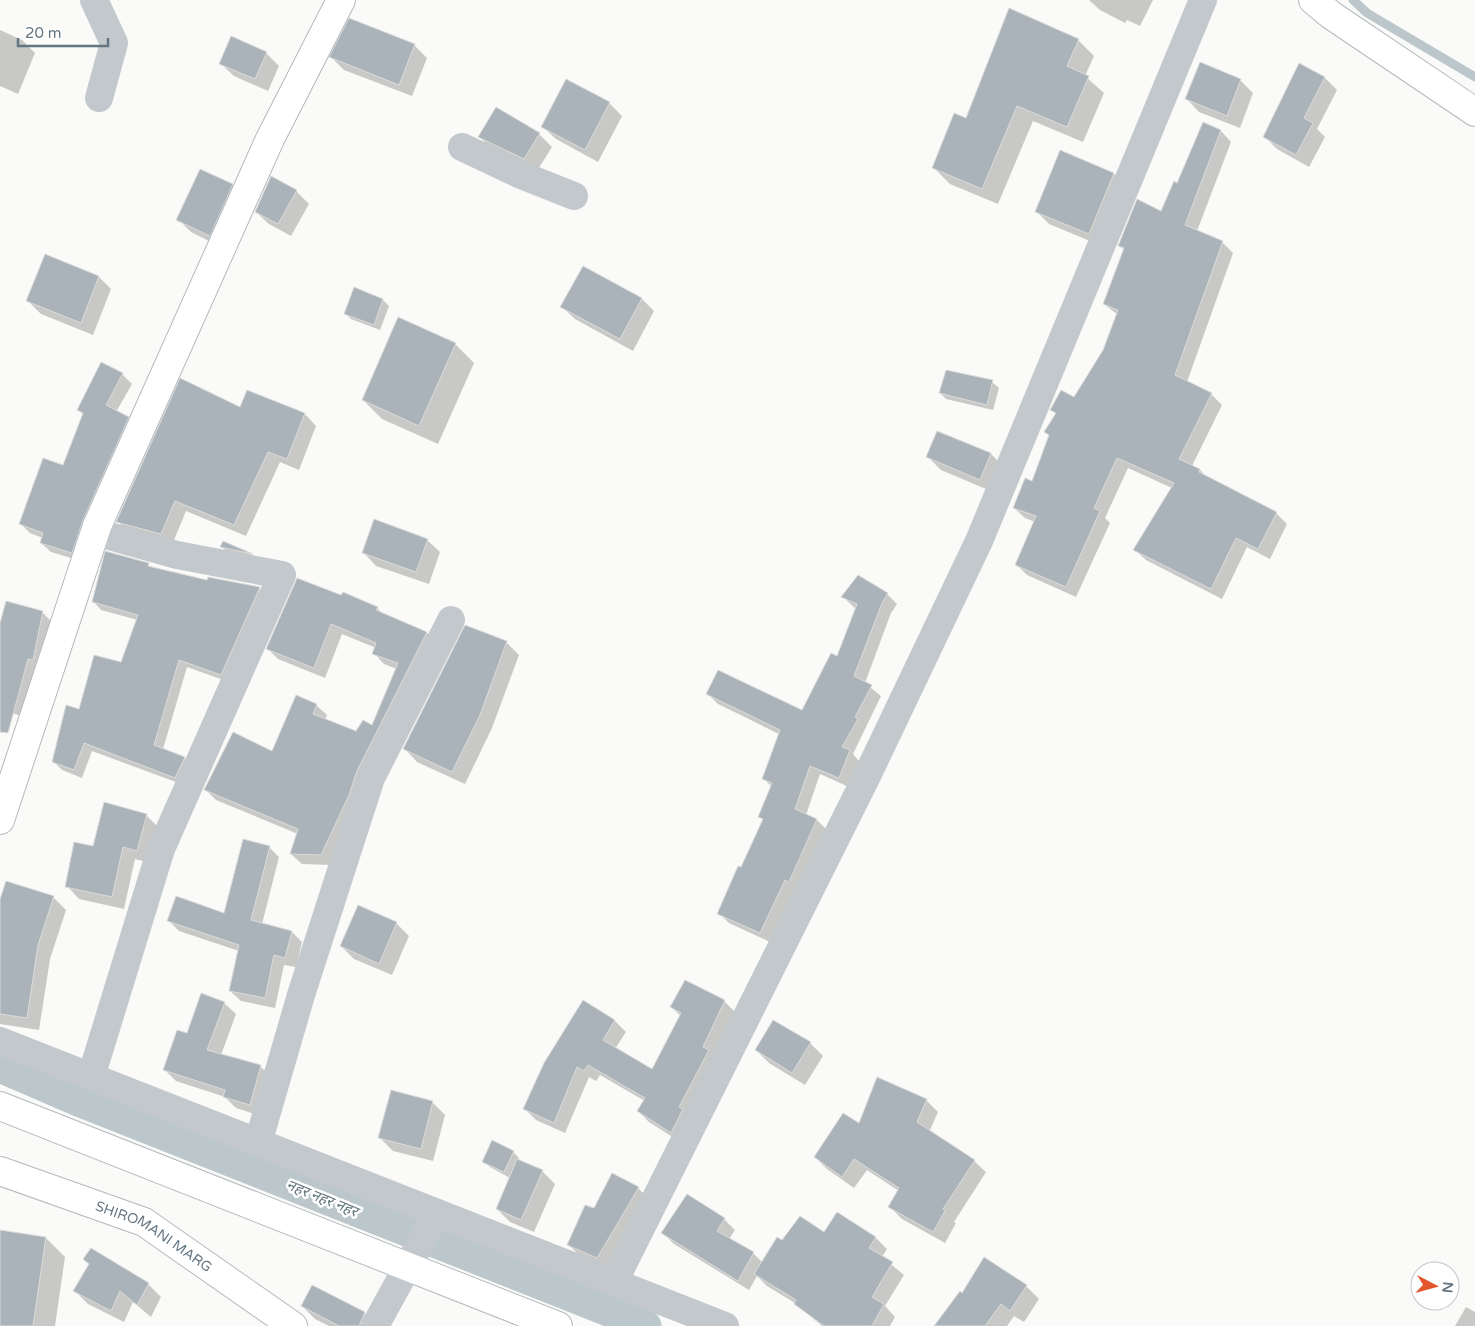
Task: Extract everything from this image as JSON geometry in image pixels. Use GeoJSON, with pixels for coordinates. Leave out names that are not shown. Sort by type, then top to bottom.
{"type":"FeatureCollection","features":[{"type":"Feature","properties":{"kind":"street"},"geometry":{"type":"LineString","coordinates":[[94,0],[114,43],[99,98]]}},
{"type":"Feature","properties":{"kind":"street"},"geometry":{"type":"LineString","coordinates":[[0,820],[95,532],[270,139],[342,0]]}},
{"type":"Feature","properties":{"kind":"street"},"geometry":{"type":"LineString","coordinates":[[614,1282],[865,780],[979,541],[1203,0]]}},
{"type":"Feature","properties":{"kind":"street"},"geometry":{"type":"LineString","coordinates":[[1313,0],[1331,15],[1475,112]]}},
{"type":"Feature","properties":{"kind":"street"},"geometry":{"type":"LineString","coordinates":[[462,146],[521,176],[574,196]]}},
{"type":"Feature","properties":{"kind":"street"},"geometry":{"type":"LineString","coordinates":[[91,1077],[161,849],[282,575],[177,555],[95,532]]}},
{"type":"Feature","properties":{"kind":"street"},"geometry":{"type":"LineString","coordinates":[[258,1142],[301,995],[371,778],[450,620]]}},
{"type":"Feature","properties":{"kind":"street"},"geometry":{"type":"LineString","coordinates":[[0,1041],[725,1326]]}},
{"type":"Feature","properties":{"kind":"street"},"geometry":{"type":"LineString","coordinates":[[0,1106],[558,1326]]}},
{"type":"Feature","properties":{"kind":"street","name":"SHIROMANI MARG"},"geometry":{"type":"LineString","coordinates":[[0,1171],[144,1222],[293,1326]]}},
{"type":"Feature","properties":{"kind":"street"},"geometry":{"type":"LineString","coordinates":[[375,1326],[437,1213]]}},
{"type":"Feature","properties":{"kind":"building"},"geometry":{"type":"Polygon","coordinates":[[[1009,8],[1079,39],[1067,66],[1089,76],[1067,127],[1017,106],[982,189],[932,168],[954,113],[966,118],[1009,8]]]}},
{"type":"Feature","properties":{"kind":"building"},"geometry":{"type":"Polygon","coordinates":[[[349,18],[415,44],[399,85],[329,57],[349,18]]]}},
{"type":"Feature","properties":{"kind":"building"},"geometry":{"type":"Polygon","coordinates":[[[231,36],[267,52],[255,79],[219,64],[231,36]]]}},
{"type":"Feature","properties":{"kind":"building"},"geometry":{"type":"Polygon","coordinates":[[[1200,62],[1241,79],[1227,116],[1185,99],[1200,62]]]}},
{"type":"Feature","properties":{"kind":"building"},"geometry":{"type":"Polygon","coordinates":[[[1299,63],[1325,77],[1304,118],[1313,123],[1296,155],[1263,137],[1299,63]]]}},
{"type":"Feature","properties":{"kind":"building"},"geometry":{"type":"Polygon","coordinates":[[[566,79],[610,102],[585,150],[541,127],[566,79]]]}},
{"type":"Feature","properties":{"kind":"building"},"geometry":{"type":"Polygon","coordinates":[[[496,107],[540,133],[524,159],[478,137],[496,107]]]}},
{"type":"Feature","properties":{"kind":"building"},"geometry":{"type":"Polygon","coordinates":[[[1203,122],[1221,130],[1185,225],[1223,241],[1175,375],[1212,393],[1179,459],[1200,469],[1199,472],[1277,512],[1258,549],[1236,538],[1211,589],[1133,550],[1174,483],[1117,458],[1094,508],[1100,511],[1066,587],[1015,565],[1036,516],[1013,508],[1025,478],[1032,481],[1049,435],[1044,432],[1056,413],[1050,410],[1061,390],[1074,397],[1103,350],[1118,310],[1103,304],[1124,248],[1118,246],[1137,199],[1161,211],[1174,181],[1177,183],[1203,122]]]}},
{"type":"Feature","properties":{"kind":"building"},"geometry":{"type":"Polygon","coordinates":[[[1060,150],[1114,173],[1089,234],[1035,212],[1060,150]]]}},
{"type":"Feature","properties":{"kind":"building"},"geometry":{"type":"Polygon","coordinates":[[[200,169],[233,184],[210,236],[176,220],[200,169]]]}},
{"type":"Feature","properties":{"kind":"building"},"geometry":{"type":"Polygon","coordinates":[[[271,176],[297,190],[278,224],[255,212],[271,176]]]}},
{"type":"Feature","properties":{"kind":"building"},"geometry":{"type":"Polygon","coordinates":[[[45,254],[99,276],[81,323],[26,301],[45,254]]]}},
{"type":"Feature","properties":{"kind":"building"},"geometry":{"type":"Polygon","coordinates":[[[583,266],[642,298],[620,339],[560,307],[583,266]]]}},
{"type":"Feature","properties":{"kind":"building"},"geometry":{"type":"Polygon","coordinates":[[[354,287],[383,299],[374,325],[344,314],[354,287]]]}},
{"type":"Feature","properties":{"kind":"building"},"geometry":{"type":"Polygon","coordinates":[[[398,317],[456,343],[419,426],[362,400],[398,317]]]}},
{"type":"Feature","properties":{"kind":"building"},"geometry":{"type":"Polygon","coordinates":[[[101,362],[123,373],[106,405],[129,417],[83,520],[72,553],[40,543],[43,533],[19,524],[43,458],[63,465],[83,413],[77,410],[101,362]]]}},
{"type":"Feature","properties":{"kind":"building"},"geometry":{"type":"Polygon","coordinates":[[[946,370],[993,380],[987,405],[939,393],[946,370]]]}},
{"type":"Feature","properties":{"kind":"building"},"geometry":{"type":"Polygon","coordinates":[[[180,378],[240,407],[247,390],[305,413],[287,459],[268,452],[234,525],[175,501],[161,534],[116,522],[180,378]]]}},
{"type":"Feature","properties":{"kind":"building"},"geometry":{"type":"Polygon","coordinates":[[[937,431],[991,453],[980,480],[926,457],[937,431]]]}},
{"type":"Feature","properties":{"kind":"building"},"geometry":{"type":"Polygon","coordinates":[[[374,519],[428,539],[416,572],[362,553],[374,519]]]}},
{"type":"Feature","properties":{"kind":"building"},"geometry":{"type":"Polygon","coordinates":[[[223,541],[253,554],[220,547],[223,541]]]}},
{"type":"Feature","properties":{"kind":"building"},"geometry":{"type":"Polygon","coordinates":[[[105,551],[149,563],[148,566],[207,580],[208,577],[260,587],[221,675],[179,660],[154,745],[185,757],[175,778],[84,743],[74,770],[52,762],[66,705],[79,709],[94,655],[121,662],[138,615],[92,602],[105,551]]]}},
{"type":"Feature","properties":{"kind":"building"},"geometry":{"type":"Polygon","coordinates":[[[858,575],[888,593],[882,603],[854,676],[872,685],[855,717],[858,719],[842,747],[850,750],[839,778],[810,766],[795,809],[817,819],[789,882],[785,880],[760,933],[717,914],[738,866],[741,867],[763,819],[758,817],[772,783],[762,779],[780,730],[706,694],[718,670],[802,710],[831,653],[837,656],[857,604],[841,597],[858,575]]]}},
{"type":"Feature","properties":{"kind":"building"},"geometry":{"type":"Polygon","coordinates":[[[297,578],[341,595],[343,592],[378,607],[376,610],[427,632],[357,771],[349,795],[321,855],[290,854],[298,829],[204,790],[233,732],[272,751],[296,695],[317,704],[313,714],[356,731],[363,720],[372,725],[398,663],[372,654],[376,643],[331,624],[314,668],[266,649],[297,578]]]}},
{"type":"Feature","properties":{"kind":"building"},"geometry":{"type":"Polygon","coordinates":[[[6,601],[43,611],[33,660],[28,659],[8,733],[0,732],[0,623],[6,601]]]}},
{"type":"Feature","properties":{"kind":"building"},"geometry":{"type":"Polygon","coordinates":[[[465,625],[507,641],[480,715],[452,772],[403,749],[465,625]]]}},
{"type":"Feature","properties":{"kind":"building"},"geometry":{"type":"Polygon","coordinates":[[[104,802],[147,814],[137,851],[123,847],[112,897],[65,887],[74,842],[93,846],[104,802]]]}},
{"type":"Feature","properties":{"kind":"building"},"geometry":{"type":"Polygon","coordinates":[[[243,839],[270,846],[251,920],[292,931],[285,958],[274,955],[265,998],[229,991],[239,945],[167,921],[176,896],[224,913],[243,839]]]}},
{"type":"Feature","properties":{"kind":"building"},"geometry":{"type":"Polygon","coordinates":[[[6,881],[54,896],[38,945],[27,1018],[0,1014],[0,899],[6,881]]]}},
{"type":"Feature","properties":{"kind":"building"},"geometry":{"type":"Polygon","coordinates":[[[358,905],[397,922],[379,964],[340,946],[358,905]]]}},
{"type":"Feature","properties":{"kind":"building"},"geometry":{"type":"Polygon","coordinates":[[[685,980],[725,1000],[703,1047],[709,1050],[679,1107],[683,1109],[671,1133],[637,1111],[645,1098],[588,1065],[584,1071],[577,1067],[554,1123],[523,1109],[544,1063],[583,1000],[615,1020],[603,1040],[652,1069],[681,1013],[670,1007],[685,980]]]}},
{"type":"Feature","properties":{"kind":"building"},"geometry":{"type":"Polygon","coordinates":[[[201,993],[225,1002],[207,1050],[261,1065],[250,1105],[223,1097],[225,1090],[163,1070],[177,1030],[187,1033],[201,993]]]}},
{"type":"Feature","properties":{"kind":"building"},"geometry":{"type":"Polygon","coordinates":[[[773,1020],[811,1042],[792,1073],[755,1050],[773,1020]]]}},
{"type":"Feature","properties":{"kind":"building"},"geometry":{"type":"Polygon","coordinates":[[[877,1077],[927,1099],[917,1122],[975,1160],[943,1209],[945,1211],[933,1232],[888,1207],[899,1188],[854,1159],[842,1177],[814,1157],[843,1113],[859,1123],[877,1077]]]}},
{"type":"Feature","properties":{"kind":"building"},"geometry":{"type":"Polygon","coordinates":[[[391,1090],[433,1101],[421,1149],[378,1138],[391,1090]]]}},
{"type":"Feature","properties":{"kind":"building"},"geometry":{"type":"Polygon","coordinates":[[[492,1140],[514,1151],[504,1172],[482,1162],[492,1140]]]}},
{"type":"Feature","properties":{"kind":"building"},"geometry":{"type":"Polygon","coordinates":[[[517,1159],[543,1170],[521,1220],[496,1209],[517,1159]]]}},
{"type":"Feature","properties":{"kind":"building"},"geometry":{"type":"Polygon","coordinates":[[[612,1173],[639,1187],[597,1258],[567,1245],[585,1205],[594,1208],[612,1173]]]}},
{"type":"Feature","properties":{"kind":"building"},"geometry":{"type":"Polygon","coordinates":[[[687,1194],[725,1218],[717,1231],[754,1252],[738,1281],[661,1233],[687,1194]]]}},
{"type":"Feature","properties":{"kind":"building"},"geometry":{"type":"Polygon","coordinates":[[[837,1212],[876,1237],[869,1248],[893,1262],[872,1297],[884,1304],[872,1326],[824,1326],[794,1304],[796,1300],[754,1274],[777,1237],[782,1240],[800,1216],[824,1232],[837,1212]]]}},
{"type":"Feature","properties":{"kind":"building"},"geometry":{"type":"Polygon","coordinates":[[[0,1230],[46,1237],[33,1326],[0,1326],[0,1230]]]}},
{"type":"Feature","properties":{"kind":"building"},"geometry":{"type":"Polygon","coordinates":[[[91,1248],[149,1283],[137,1305],[120,1291],[111,1311],[73,1291],[89,1264],[83,1259],[91,1248]]]}},
{"type":"Feature","properties":{"kind":"building"},"geometry":{"type":"Polygon","coordinates":[[[984,1257],[1027,1285],[1010,1311],[1001,1304],[985,1326],[934,1326],[960,1291],[962,1293],[984,1257]]]}},
{"type":"Feature","properties":{"kind":"building"},"geometry":{"type":"Polygon","coordinates":[[[312,1285],[365,1312],[359,1326],[339,1326],[301,1306],[312,1285]]]}},
{"type":"Feature","properties":{"kind":"waterway"},"geometry":{"type":"LineString","coordinates":[[1353,0],[1367,13],[1475,77]]}},
{"type":"Feature","properties":{"kind":"waterway","name":"नहर नहर नहर"},"geometry":{"type":"LineString","coordinates":[[0,1067],[76,1100],[646,1326]]}}]}
